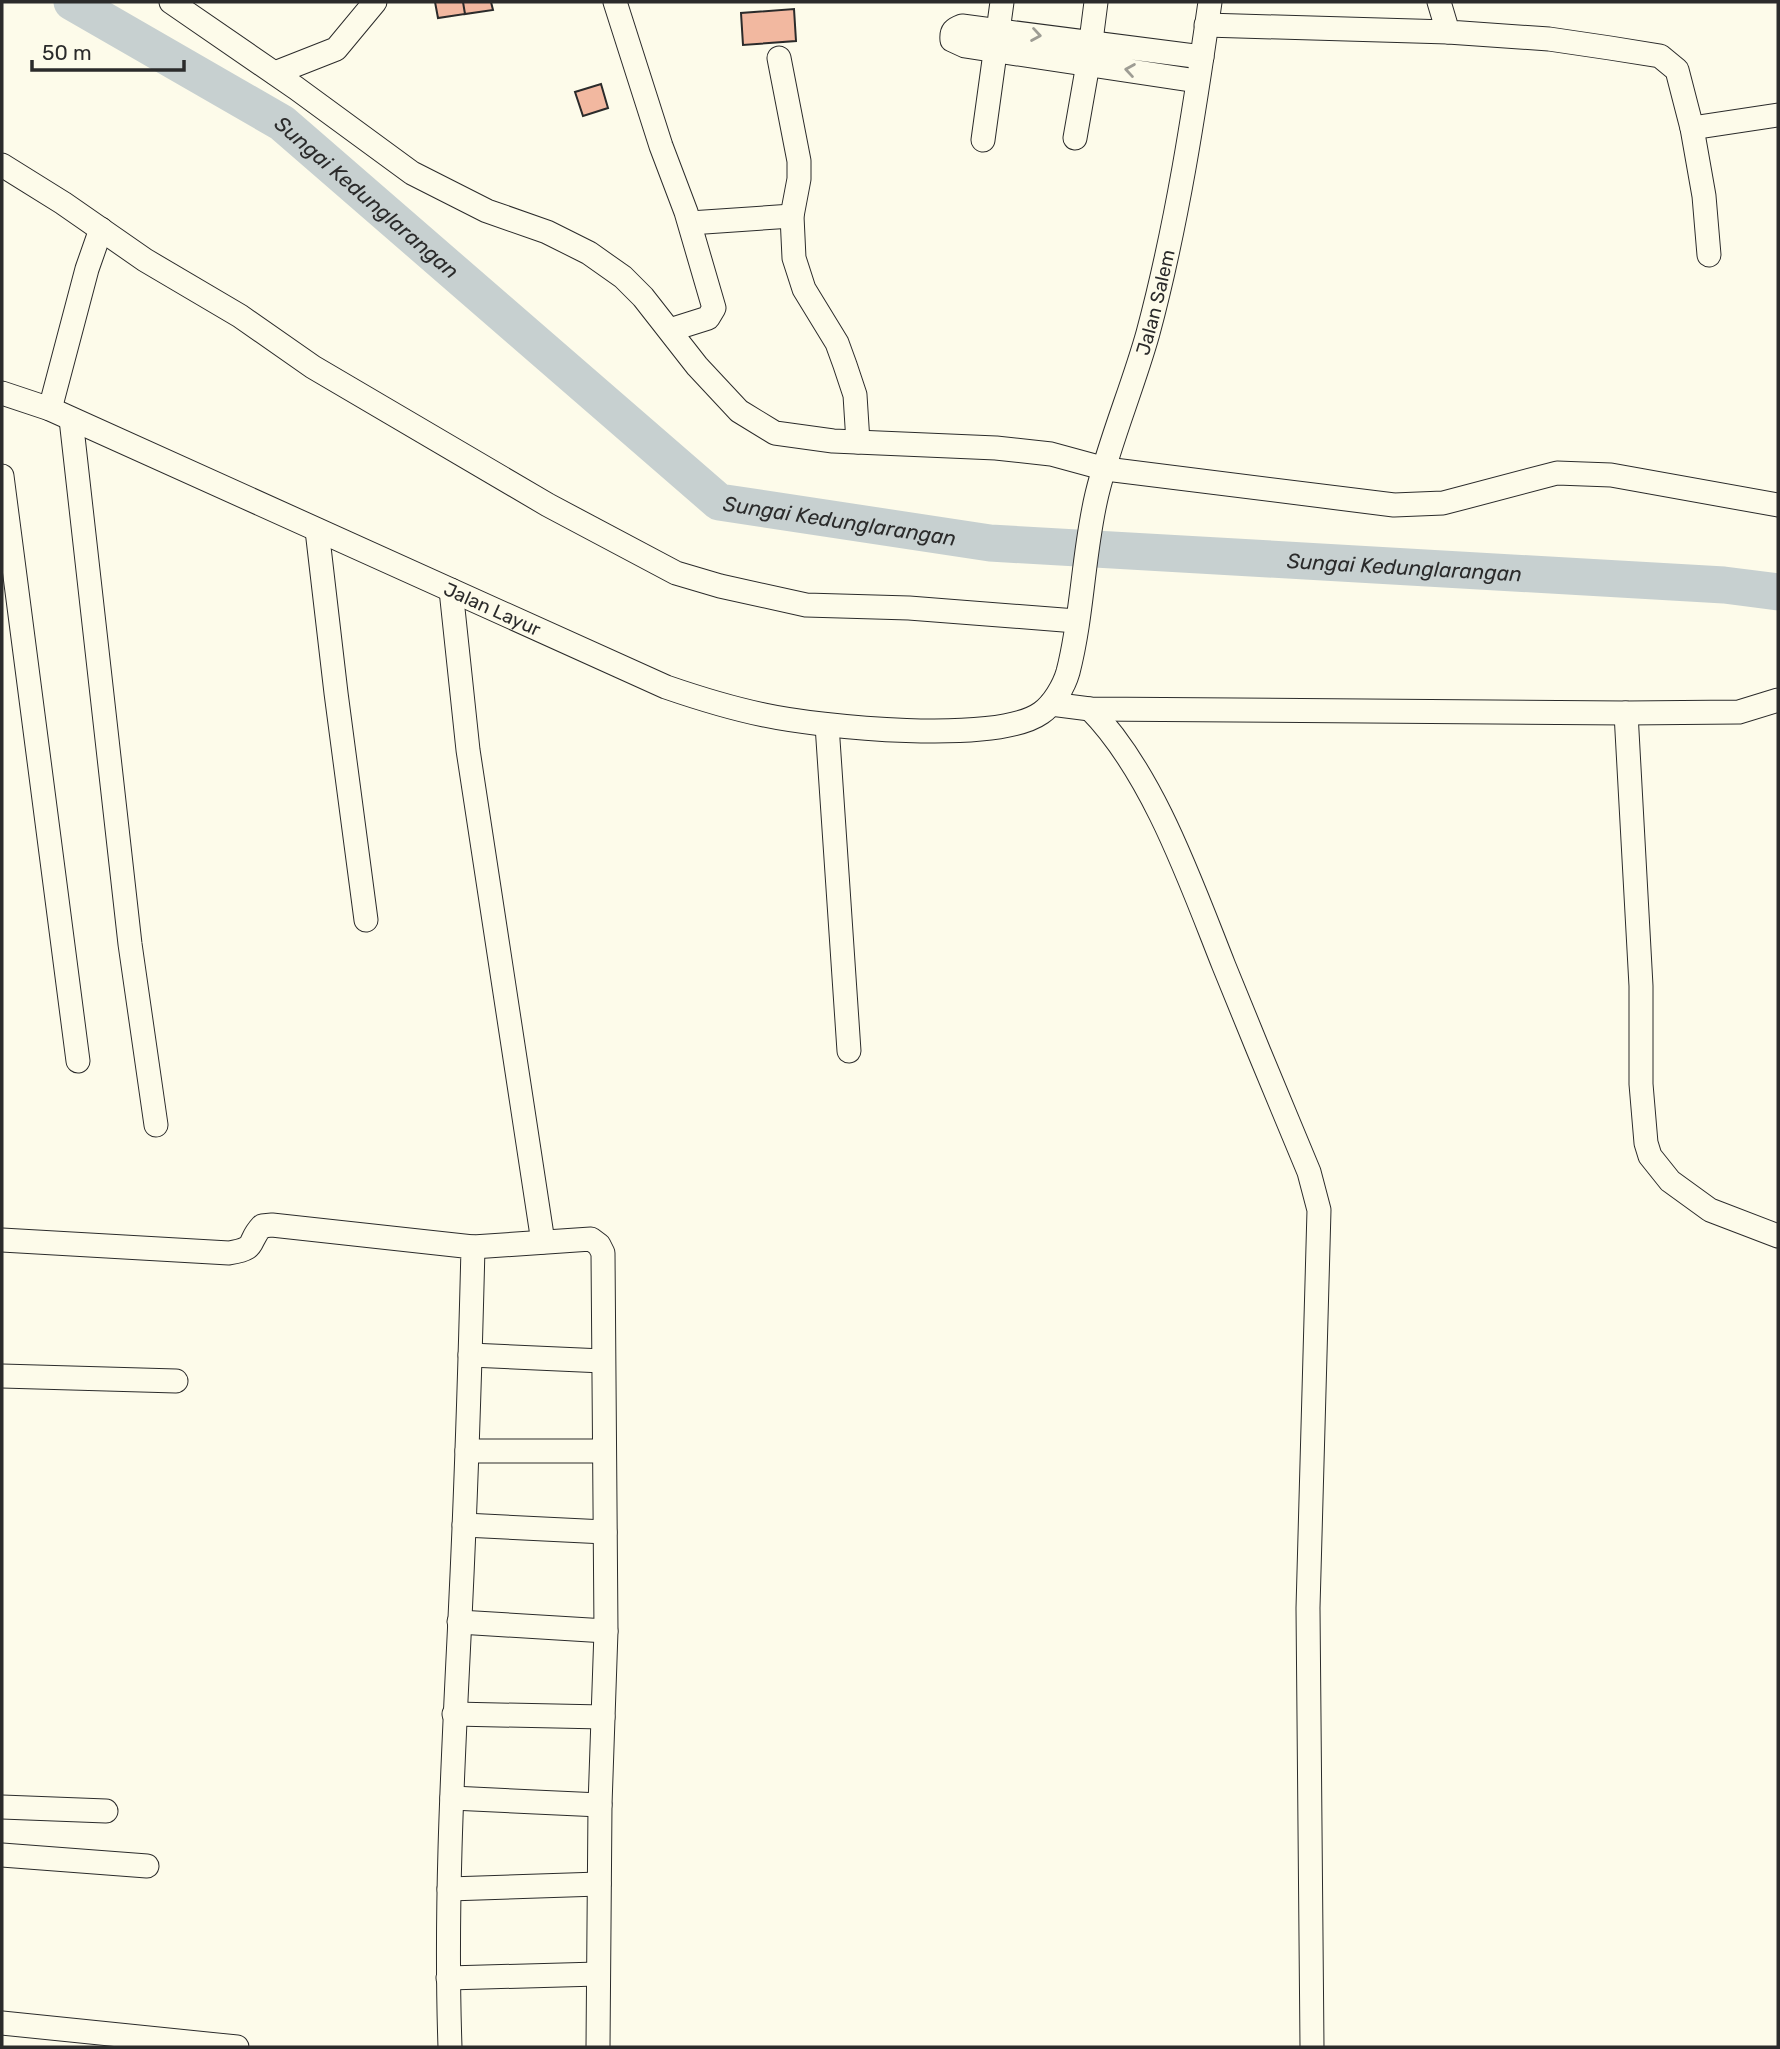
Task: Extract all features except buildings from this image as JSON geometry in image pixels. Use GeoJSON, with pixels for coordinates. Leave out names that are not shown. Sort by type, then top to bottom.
{"type":"FeatureCollection","features":[{"type":"Feature","properties":{"kind":"street"},"geometry":{"type":"LineString","coordinates":[[172,2],[412,173],[487,211],[547,232],[589,253],[623,277],[670,330],[697,366],[739,411],[775,433],[833,441],[996,448],[1051,454],[1106,469],[1394,505],[1443,503],[1557,473],[1611,475],[1778,505]]}},
{"type":"Feature","properties":{"kind":"street"},"geometry":{"type":"LineString","coordinates":[[275,73],[336,49],[375,2]]}},
{"type":"Feature","properties":{"kind":"street"},"geometry":{"type":"LineString","coordinates":[[615,2],[661,146],[690,223],[714,308],[708,318],[670,330]]}},
{"type":"Feature","properties":{"kind":"street"},"geometry":{"type":"LineString","coordinates":[[983,140],[1002,2]]}},
{"type":"Feature","properties":{"kind":"street"},"geometry":{"type":"LineString","coordinates":[[1075,138],[1096,2]]}},
{"type":"Feature","properties":{"kind":"street","name":"Jalan Salem"},"geometry":{"type":"LineString","coordinates":[[1051,704],[1068,674],[1097,493],[1154,308],[1176,215],[1210,2]]}},
{"type":"Feature","properties":{"kind":"street"},"geometry":{"type":"LineString","coordinates":[[1439,2],[1448,32]]}},
{"type":"Feature","properties":{"kind":"street"},"geometry":{"type":"LineString","coordinates":[[1206,25],[1448,32],[1549,38],[1660,56],[1677,70],[1692,128],[1704,196],[1709,255]]}},
{"type":"Feature","properties":{"kind":"street"},"geometry":{"type":"LineString","coordinates":[[997,40],[1089,54],[1197,80]]}},
{"type":"Feature","properties":{"kind":"street"},"geometry":{"type":"LineString","coordinates":[[1089,54],[1202,57]]}},
{"type":"Feature","properties":{"kind":"street"},"geometry":{"type":"LineString","coordinates":[[779,58],[799,161],[799,179],[792,216],[794,258],[804,289],[837,343],[855,395],[858,442]]}},
{"type":"Feature","properties":{"kind":"street"},"geometry":{"type":"LineString","coordinates":[[1692,128],[1778,116]]}},
{"type":"Feature","properties":{"kind":"street"},"geometry":{"type":"LineString","coordinates":[[2,165],[64,203],[145,260],[240,316],[313,367],[560,511],[676,573],[720,586],[806,605],[909,608],[1076,621]]}},
{"type":"Feature","properties":{"kind":"street"},"geometry":{"type":"LineString","coordinates":[[690,223],[792,216]]}},
{"type":"Feature","properties":{"kind":"street"},"geometry":{"type":"LineString","coordinates":[[50,409],[87,269],[101,229]]}},
{"type":"Feature","properties":{"kind":"street","name":"Jalan Layur"},"geometry":{"type":"LineString","coordinates":[[2,393],[50,409],[666,687],[715,703],[765,715],[827,725],[971,731],[1004,727],[1039,715],[1051,704]]}},
{"type":"Feature","properties":{"kind":"street"},"geometry":{"type":"LineString","coordinates":[[71,419],[130,944],[156,1125]]}},
{"type":"Feature","properties":{"kind":"street"},"geometry":{"type":"LineString","coordinates":[[2,476],[78,1061]]}},
{"type":"Feature","properties":{"kind":"street"},"geometry":{"type":"LineString","coordinates":[[317,530],[366,920]]}},
{"type":"Feature","properties":{"kind":"street"},"geometry":{"type":"LineString","coordinates":[[451,590],[468,750],[543,1242]]}},
{"type":"Feature","properties":{"kind":"street"},"geometry":{"type":"LineString","coordinates":[[1051,704],[1090,709],[1626,713],[1739,712],[1778,700]]}},
{"type":"Feature","properties":{"kind":"street"},"geometry":{"type":"LineString","coordinates":[[1090,709],[1123,748],[1181,857],[1309,1172],[1319,1210],[1308,1608],[1312,2047]]}},
{"type":"Feature","properties":{"kind":"street"},"geometry":{"type":"LineString","coordinates":[[1626,713],[1641,986],[1640,1063],[1646,1143],[1657,1166],[1670,1181],[1702,1204],[1778,1236]]}},
{"type":"Feature","properties":{"kind":"street"},"geometry":{"type":"LineString","coordinates":[[827,725],[849,1051]]}},
{"type":"Feature","properties":{"kind":"street"},"geometry":{"type":"LineString","coordinates":[[2,1240],[229,1253],[243,1250],[253,1244],[257,1231],[262,1226],[272,1225],[473,1247],[591,1239],[599,1245],[603,1252],[606,1631],[600,1805],[598,2047]]}},
{"type":"Feature","properties":{"kind":"street"},"geometry":{"type":"LineString","coordinates":[[450,2047],[449,1889],[454,1714],[464,1525],[473,1247]]}},
{"type":"Feature","properties":{"kind":"street"},"geometry":{"type":"LineString","coordinates":[[470,1354],[603,1361]]}},
{"type":"Feature","properties":{"kind":"street"},"geometry":{"type":"LineString","coordinates":[[2,1376],[176,1381]]}},
{"type":"Feature","properties":{"kind":"street"},"geometry":{"type":"LineString","coordinates":[[467,1451],[603,1451]]}},
{"type":"Feature","properties":{"kind":"street"},"geometry":{"type":"LineString","coordinates":[[464,1525],[605,1532]]}},
{"type":"Feature","properties":{"kind":"street"},"geometry":{"type":"LineString","coordinates":[[460,1622],[606,1631]]}},
{"type":"Feature","properties":{"kind":"street"},"geometry":{"type":"LineString","coordinates":[[454,1714],[603,1717]]}},
{"type":"Feature","properties":{"kind":"street"},"geometry":{"type":"LineString","coordinates":[[452,1798],[600,1805]]}},
{"type":"Feature","properties":{"kind":"street"},"geometry":{"type":"LineString","coordinates":[[2,1807],[106,1811]]}},
{"type":"Feature","properties":{"kind":"street"},"geometry":{"type":"LineString","coordinates":[[2,1856],[146,1866]]}},
{"type":"Feature","properties":{"kind":"street"},"geometry":{"type":"LineString","coordinates":[[449,1889],[599,1884]]}},
{"type":"Feature","properties":{"kind":"street"},"geometry":{"type":"LineString","coordinates":[[448,1978],[598,1974]]}},
{"type":"Feature","properties":{"kind":"street"},"geometry":{"type":"LineString","coordinates":[[2,2023],[237,2047]]}},
{"type":"Feature","properties":{"kind":"waterway","name":"Sungai Kedunglarangan"},"geometry":{"type":"LineString","coordinates":[[72,2],[282,123],[719,502],[990,543],[1724,585],[1778,592]]}}]}
